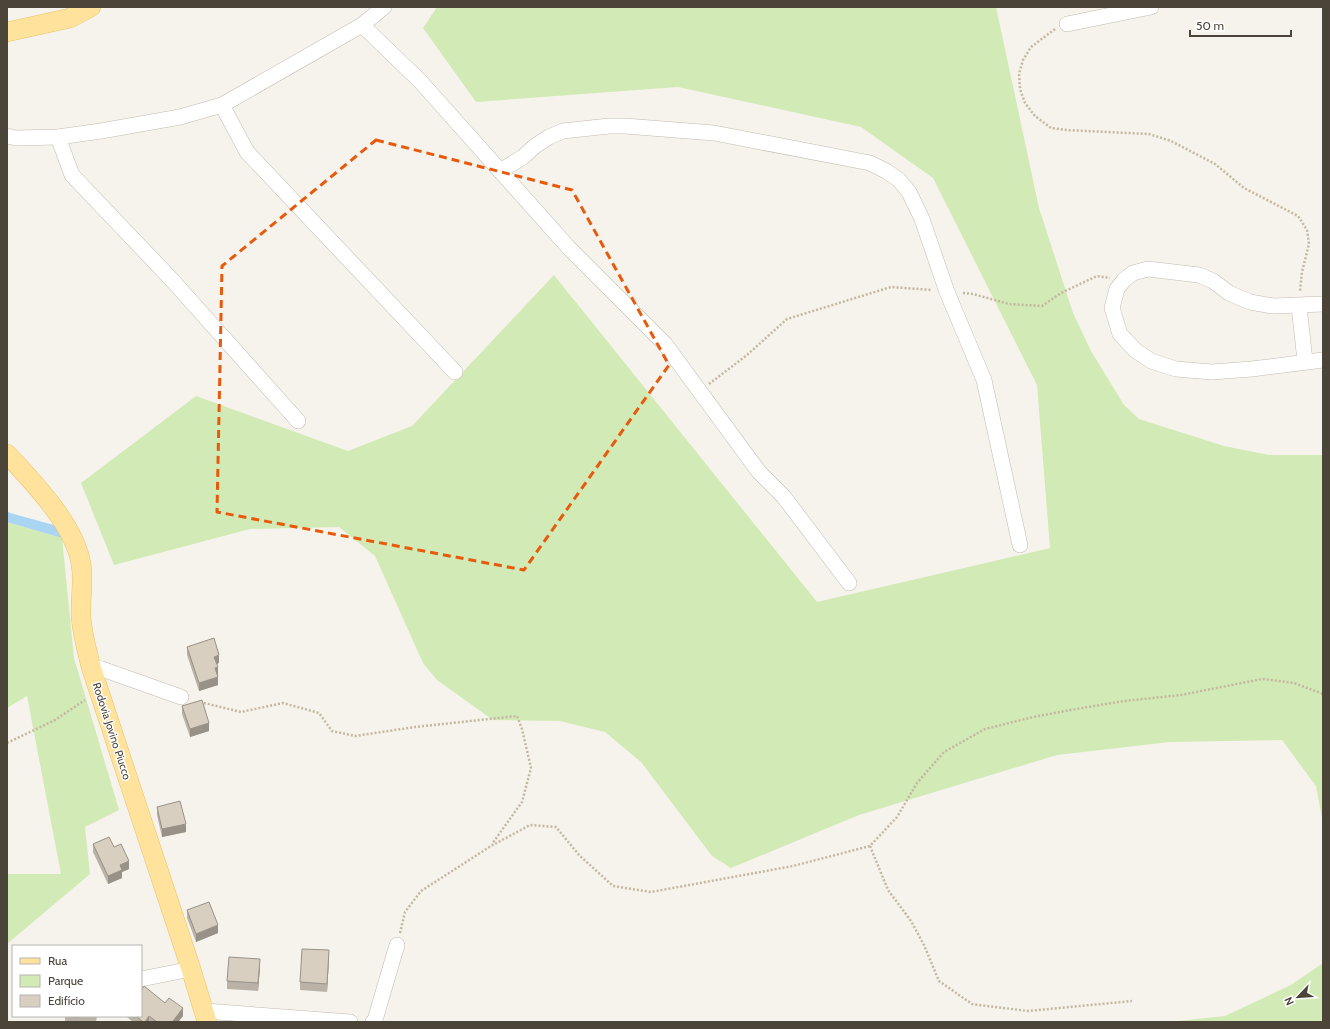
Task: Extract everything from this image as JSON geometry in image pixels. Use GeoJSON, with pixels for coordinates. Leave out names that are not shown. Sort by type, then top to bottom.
{"type":"FeatureCollection","features":[{"type":"Feature","properties":{"kind":"main road"},"geometry":{"type":"LineString","coordinates":[[7,32],[70,18],[91,7]]}},
{"type":"Feature","properties":{"kind":"main road","name":"Rodovia Jovino Piucco"},"geometry":{"type":"LineString","coordinates":[[7,454],[54,509],[76,545],[82,570],[81,616],[91,667],[206,1017]]}},
{"type":"Feature","properties":{"kind":"street"},"geometry":{"type":"LineString","coordinates":[[7,136],[16,138],[58,137],[180,117],[222,105],[362,25],[384,7]]}},
{"type":"Feature","properties":{"kind":"street"},"geometry":{"type":"LineString","coordinates":[[1067,24],[1151,7]]}},
{"type":"Feature","properties":{"kind":"street"},"geometry":{"type":"LineString","coordinates":[[362,25],[420,81],[569,248],[665,344],[759,472],[784,497],[849,583]]}},
{"type":"Feature","properties":{"kind":"street"},"geometry":{"type":"LineString","coordinates":[[222,105],[248,152],[455,372]]}},
{"type":"Feature","properties":{"kind":"street"},"geometry":{"type":"LineString","coordinates":[[500,171],[523,157],[535,146],[549,137],[563,131],[609,126],[625,126],[714,133],[870,163],[899,180],[909,192],[922,219],[947,292],[984,380],[1020,545]]}},
{"type":"Feature","properties":{"kind":"street"},"geometry":{"type":"LineString","coordinates":[[58,137],[72,175],[172,280],[298,421]]}},
{"type":"Feature","properties":{"kind":"street"},"geometry":{"type":"LineString","coordinates":[[1323,304],[1273,306],[1250,302],[1229,293],[1213,281],[1199,275],[1148,269],[1133,273],[1124,280],[1117,289],[1112,308],[1120,334],[1135,350],[1150,361],[1176,369],[1212,372],[1252,369],[1305,361],[1323,360]]}},
{"type":"Feature","properties":{"kind":"street"},"geometry":{"type":"LineString","coordinates":[[1299,306],[1305,361]]}},
{"type":"Feature","properties":{"kind":"street"},"geometry":{"type":"LineString","coordinates":[[91,667],[102,669],[181,696]]}},
{"type":"Feature","properties":{"kind":"street"},"geometry":{"type":"LineString","coordinates":[[373,1022],[375,1020],[398,945]]}},
{"type":"Feature","properties":{"kind":"street"},"geometry":{"type":"LineString","coordinates":[[142,979],[191,968]]}},
{"type":"Feature","properties":{"kind":"street"},"geometry":{"type":"LineString","coordinates":[[206,1017],[350,1022]]}},
{"type":"Feature","properties":{"kind":"path"},"geometry":{"type":"LineString","coordinates":[[1067,24],[1054,29],[1031,47],[1023,60],[1020,74],[1020,89],[1026,103],[1035,116],[1052,128],[1096,132],[1149,134],[1171,141],[1215,164],[1244,188],[1298,216],[1306,230],[1309,244],[1302,272],[1299,306]]}},
{"type":"Feature","properties":{"kind":"path"},"geometry":{"type":"LineString","coordinates":[[700,392],[747,355],[787,319],[891,287],[974,294],[1009,304],[1042,306],[1061,293],[1097,276],[1124,280]]}},
{"type":"Feature","properties":{"kind":"path"},"geometry":{"type":"LineString","coordinates":[[398,945],[405,912],[422,891],[491,846],[530,825],[556,827],[579,855],[613,886],[651,892],[793,866],[870,846],[897,817],[918,783],[944,752],[985,729],[1033,717],[1124,701],[1181,695],[1262,679],[1294,683],[1323,694]]}},
{"type":"Feature","properties":{"kind":"path"},"geometry":{"type":"LineString","coordinates":[[7,743],[54,720],[99,691]]}},
{"type":"Feature","properties":{"kind":"path"},"geometry":{"type":"LineString","coordinates":[[181,696],[241,712],[282,703],[319,713],[332,731],[355,736],[415,727],[517,716],[522,729],[531,768],[522,802],[491,846]]}},
{"type":"Feature","properties":{"kind":"path"},"geometry":{"type":"LineString","coordinates":[[870,846],[888,890],[911,921],[924,945],[939,981],[972,1004],[1028,1011],[1132,1001]]}},
{"type":"Feature","properties":{"kind":"highlighted area"},"geometry":{"type":"Polygon","coordinates":[[[376,140],[572,190],[669,365],[524,570],[217,512],[222,266],[376,140]]]}},
{"type":"Feature","properties":{"kind":"green space"},"geometry":{"type":"Polygon","coordinates":[[[437,7],[996,7],[1039,208],[1073,313],[1091,351],[1124,405],[1139,419],[1224,446],[1269,455],[1323,455],[1323,823],[1316,786],[1282,740],[1170,742],[1057,755],[859,815],[731,868],[712,856],[641,762],[605,732],[560,721],[493,720],[437,680],[423,663],[375,556],[339,527],[250,529],[114,565],[81,483],[196,396],[348,451],[412,426],[554,275],[817,602],[1050,548],[1037,385],[933,178],[861,127],[678,87],[476,102],[423,28],[437,7]]]}},
{"type":"Feature","properties":{"kind":"green space"},"geometry":{"type":"Polygon","coordinates":[[[7,522],[62,538],[74,658],[119,810],[85,827],[90,874],[7,944],[7,874],[61,874],[27,696],[7,708],[7,522]]]}},
{"type":"Feature","properties":{"kind":"green space"},"geometry":{"type":"Polygon","coordinates":[[[1323,963],[1323,1022],[1168,1022],[1225,1016],[1291,985],[1323,963]]]}},
{"type":"Feature","properties":{"kind":"water"},"geometry":{"type":"Polygon","coordinates":[[[7,511],[61,527],[62,538],[7,522],[7,511]]]}},
{"type":"Feature","properties":{"kind":"building"},"geometry":{"type":"Polygon","coordinates":[[[214,638],[219,655],[214,657],[218,667],[215,668],[218,677],[199,683],[187,647],[214,638]]]}},
{"type":"Feature","properties":{"kind":"building"},"geometry":{"type":"Polygon","coordinates":[[[202,700],[209,723],[190,729],[182,706],[202,700]]]}},
{"type":"Feature","properties":{"kind":"building"},"geometry":{"type":"Polygon","coordinates":[[[180,801],[186,824],[162,829],[157,807],[180,801]]]}},
{"type":"Feature","properties":{"kind":"building"},"geometry":{"type":"Polygon","coordinates":[[[109,837],[114,847],[121,844],[129,861],[120,865],[122,870],[108,876],[93,844],[109,837]]]}},
{"type":"Feature","properties":{"kind":"building"},"geometry":{"type":"Polygon","coordinates":[[[209,902],[218,925],[196,934],[187,910],[209,902]]]}},
{"type":"Feature","properties":{"kind":"building"},"geometry":{"type":"Polygon","coordinates":[[[302,949],[329,950],[327,984],[300,982],[302,949]]]}},
{"type":"Feature","properties":{"kind":"building"},"geometry":{"type":"Polygon","coordinates":[[[229,957],[260,959],[258,983],[227,981],[229,957]]]}},
{"type":"Feature","properties":{"kind":"building"},"geometry":{"type":"Polygon","coordinates":[[[144,986],[165,1003],[169,998],[183,1008],[173,1021],[175,1022],[157,1022],[149,1016],[145,1022],[143,1022],[137,1017],[142,1017],[142,989],[144,986]]]}}]}
